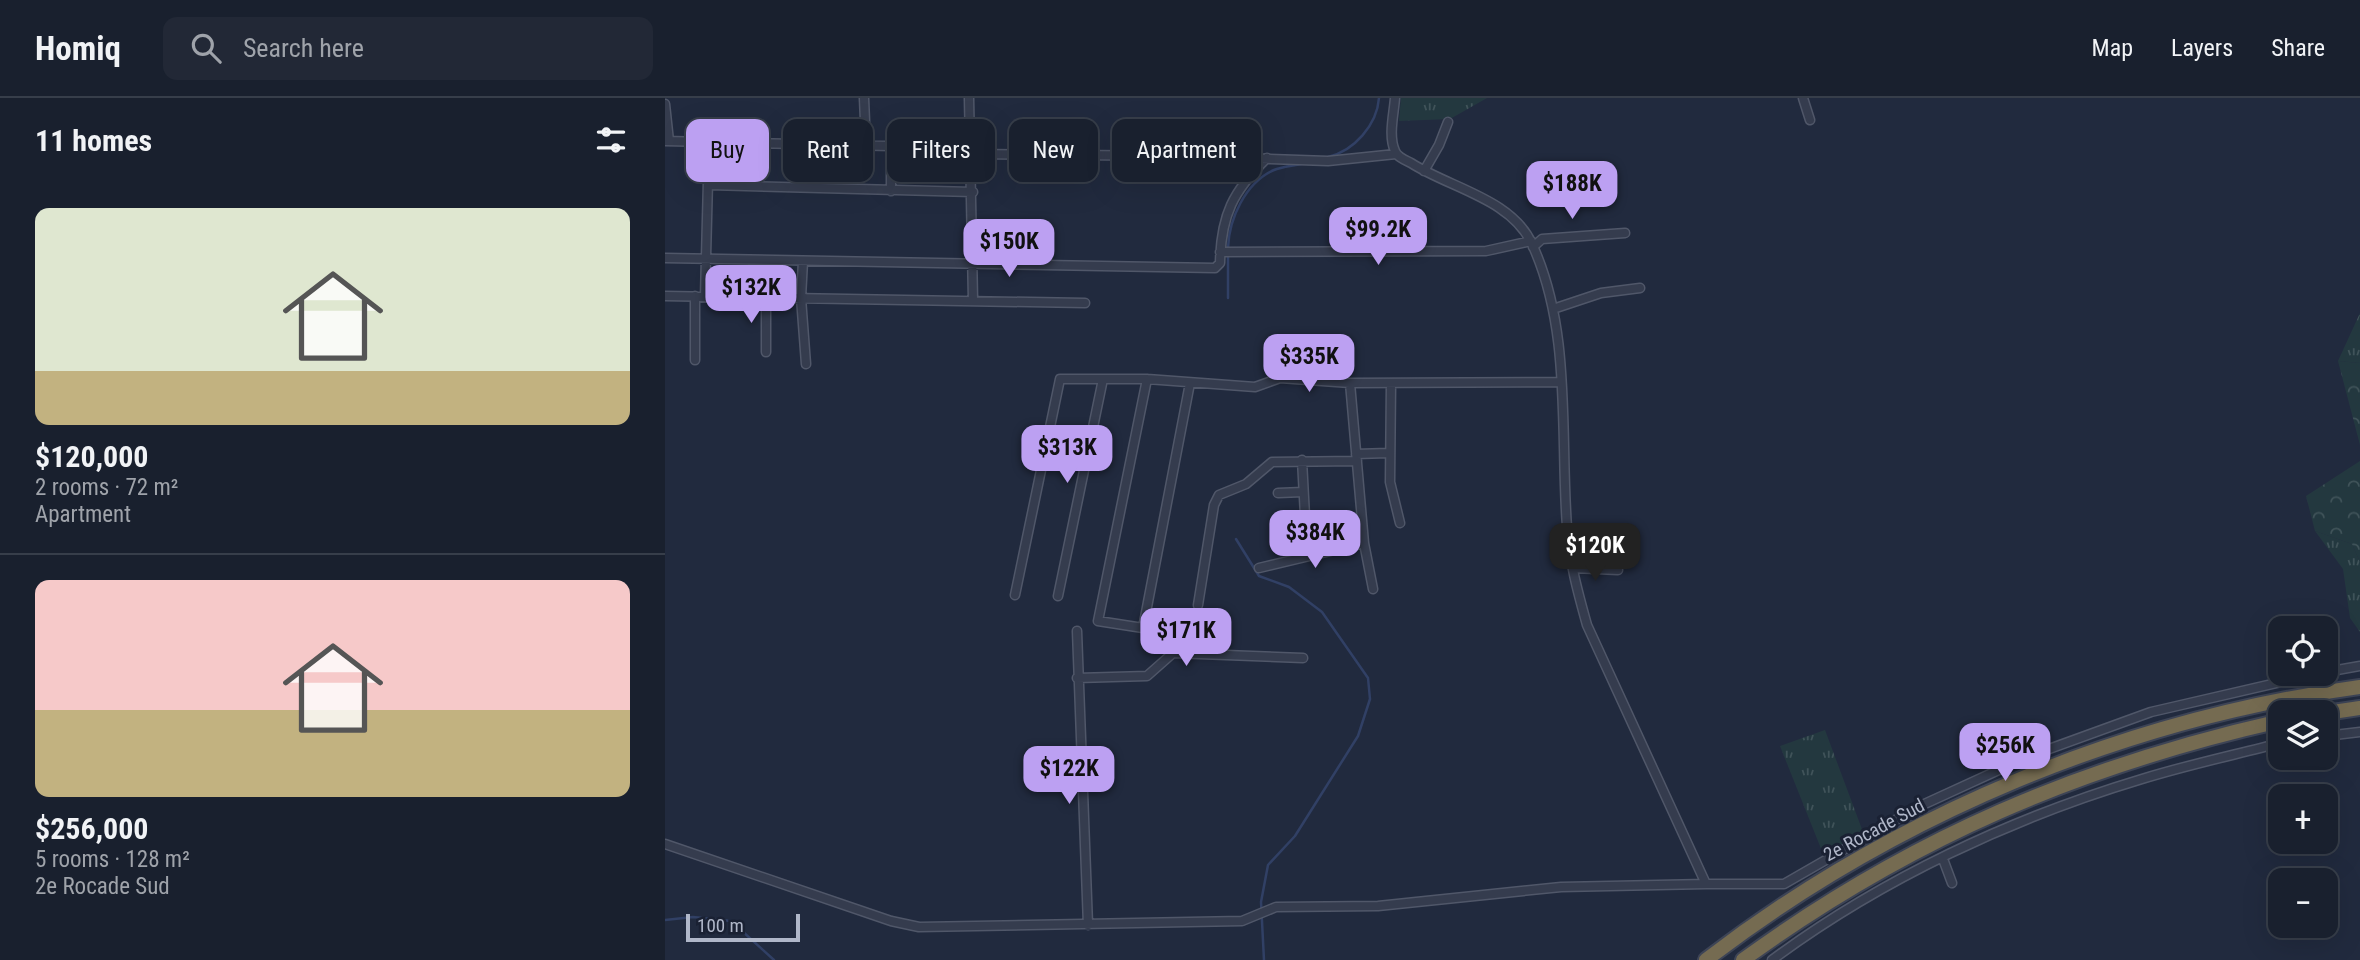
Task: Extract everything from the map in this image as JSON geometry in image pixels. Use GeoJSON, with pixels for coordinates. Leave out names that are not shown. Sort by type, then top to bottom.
{"type":"FeatureCollection","features":[{"type":"Feature","properties":{"kind":"highway","name":"2e Rocade Sud"},"geometry":{"type":"LineString","coordinates":[[1706,960],[1772,912],[1896,838],[2037,773],[2095,750],[2180,725],[2307,694],[2360,687]]}},
{"type":"Feature","properties":{"kind":"highway"},"geometry":{"type":"LineString","coordinates":[[2338,711],[2360,708]]}},
{"type":"Feature","properties":{"kind":"highway","name":"2e Rocade Sud"},"geometry":{"type":"LineString","coordinates":[[1743,960],[1868,876],[1992,814],[2117,765],[2178,746],[2268,725]]}},
{"type":"Feature","properties":{"kind":"street"},"geometry":{"type":"LineString","coordinates":[[864,98],[865,119]]}},
{"type":"Feature","properties":{"kind":"street"},"geometry":{"type":"LineString","coordinates":[[969,98],[969,119]]}},
{"type":"Feature","properties":{"kind":"street"},"geometry":{"type":"LineString","coordinates":[[1395,98],[1392,143],[1396,154]]}},
{"type":"Feature","properties":{"kind":"street"},"geometry":{"type":"LineString","coordinates":[[1803,98],[1809,120]]}},
{"type":"Feature","properties":{"kind":"street"},"geometry":{"type":"LineString","coordinates":[[665,104],[667,141],[686,141]]}},
{"type":"Feature","properties":{"kind":"street"},"geometry":{"type":"LineString","coordinates":[[1424,171],[1448,122]]}},
{"type":"Feature","properties":{"kind":"street"},"geometry":{"type":"LineString","coordinates":[[995,154],[1328,161],[1396,154],[1516,219],[1532,244],[1553,309],[1560,382],[1567,529],[1587,625],[1706,884]]}},
{"type":"Feature","properties":{"kind":"street"},"geometry":{"type":"LineString","coordinates":[[665,258],[1215,268],[1220,263],[1224,221],[1242,182],[1267,158]]}},
{"type":"Feature","properties":{"kind":"street"},"geometry":{"type":"LineString","coordinates":[[891,182],[891,191]]}},
{"type":"Feature","properties":{"kind":"street"},"geometry":{"type":"LineString","coordinates":[[972,182],[973,301]]}},
{"type":"Feature","properties":{"kind":"street"},"geometry":{"type":"LineString","coordinates":[[705,296],[709,185],[973,192]]}},
{"type":"Feature","properties":{"kind":"street"},"geometry":{"type":"LineString","coordinates":[[1220,252],[1486,251],[1532,244],[1542,239],[1625,233]]}},
{"type":"Feature","properties":{"kind":"street"},"geometry":{"type":"LineString","coordinates":[[803,261],[801,298],[806,364]]}},
{"type":"Feature","properties":{"kind":"street"},"geometry":{"type":"LineString","coordinates":[[1553,309],[1614,289],[1640,288]]}},
{"type":"Feature","properties":{"kind":"street"},"geometry":{"type":"LineString","coordinates":[[665,296],[1085,303]]}},
{"type":"Feature","properties":{"kind":"street"},"geometry":{"type":"LineString","coordinates":[[695,296],[695,360]]}},
{"type":"Feature","properties":{"kind":"street"},"geometry":{"type":"LineString","coordinates":[[766,297],[766,352]]}},
{"type":"Feature","properties":{"kind":"street"},"geometry":{"type":"LineString","coordinates":[[1015,595],[1060,379],[1147,379],[1255,387],[1280,378],[1350,383],[1560,382]]}},
{"type":"Feature","properties":{"kind":"street"},"geometry":{"type":"LineString","coordinates":[[1058,596],[1103,379]]}},
{"type":"Feature","properties":{"kind":"street"},"geometry":{"type":"LineString","coordinates":[[1147,379],[1098,621],[1143,628],[1190,383]]}},
{"type":"Feature","properties":{"kind":"street"},"geometry":{"type":"LineString","coordinates":[[1350,383],[1364,543],[1373,589]]}},
{"type":"Feature","properties":{"kind":"street"},"geometry":{"type":"LineString","coordinates":[[1391,383],[1389,482],[1400,523]]}},
{"type":"Feature","properties":{"kind":"street"},"geometry":{"type":"LineString","coordinates":[[1198,605],[1216,499],[1246,484],[1272,462],[1388,453]]}},
{"type":"Feature","properties":{"kind":"street"},"geometry":{"type":"LineString","coordinates":[[1302,460],[1306,535]]}},
{"type":"Feature","properties":{"kind":"street"},"geometry":{"type":"LineString","coordinates":[[1278,493],[1303,492]]}},
{"type":"Feature","properties":{"kind":"street"},"geometry":{"type":"LineString","coordinates":[[1259,568],[1364,543]]}},
{"type":"Feature","properties":{"kind":"street"},"geometry":{"type":"LineString","coordinates":[[1573,568],[1618,570]]}},
{"type":"Feature","properties":{"kind":"street"},"geometry":{"type":"LineString","coordinates":[[1077,631],[1088,925]]}},
{"type":"Feature","properties":{"kind":"street"},"geometry":{"type":"LineString","coordinates":[[1077,678],[1147,676],[1173,653],[1303,658]]}},
{"type":"Feature","properties":{"kind":"street"},"geometry":{"type":"LineString","coordinates":[[2338,670],[2360,666]]}},
{"type":"Feature","properties":{"kind":"street"},"geometry":{"type":"LineString","coordinates":[[665,844],[891,921],[919,927],[1252,919],[1276,907],[1403,904],[1561,887],[1784,884],[1907,813],[2027,757],[2151,712],[2268,685]]}},
{"type":"Feature","properties":{"kind":"street"},"geometry":{"type":"LineString","coordinates":[[2338,735],[2360,732]]}},
{"type":"Feature","properties":{"kind":"street"},"geometry":{"type":"LineString","coordinates":[[1772,960],[1814,929],[1895,882],[2050,812],[2141,779],[2268,746]]}},
{"type":"Feature","properties":{"kind":"street"},"geometry":{"type":"LineString","coordinates":[[1943,859],[1952,883]]}},
{"type":"Feature","properties":{"kind":"green space"},"geometry":{"type":"Polygon","coordinates":[[[1401,98],[1487,98],[1450,119],[1399,121],[1401,98]]]}},
{"type":"Feature","properties":{"kind":"green space"},"geometry":{"type":"Polygon","coordinates":[[[2360,313],[2360,363],[2338,361],[2360,313]]]}},
{"type":"Feature","properties":{"kind":"green space"},"geometry":{"type":"Polygon","coordinates":[[[2338,361],[2360,363],[2360,445],[2338,361]]]}},
{"type":"Feature","properties":{"kind":"green space"},"geometry":{"type":"Polygon","coordinates":[[[2360,461],[2360,562],[2352,544],[2315,531],[2306,496],[2360,461]]]}},
{"type":"Feature","properties":{"kind":"green space"},"geometry":{"type":"Polygon","coordinates":[[[2315,531],[2352,544],[2360,562],[2360,632],[2350,618],[2343,569],[2315,531]]]}},
{"type":"Feature","properties":{"kind":"green space"},"geometry":{"type":"Polygon","coordinates":[[[1825,730],[1863,832],[1824,856],[1780,746],[1825,730]]]}},
{"type":"Feature","properties":{"kind":"waterway"},"geometry":{"type":"LineString","coordinates":[[1328,157],[1347,149],[1363,135],[1374,118],[1379,98]]}},
{"type":"Feature","properties":{"kind":"waterway"},"geometry":{"type":"LineString","coordinates":[[1228,248],[1235,214],[1247,193],[1274,170],[1301,164]]}},
{"type":"Feature","properties":{"kind":"waterway"},"geometry":{"type":"LineString","coordinates":[[1228,255],[1228,298]]}},
{"type":"Feature","properties":{"kind":"waterway"},"geometry":{"type":"LineString","coordinates":[[1236,539],[1259,576],[1289,587],[1322,612],[1368,678],[1370,699],[1358,736],[1295,836],[1268,865],[1261,902],[1264,960]]}},
{"type":"Feature","properties":{"kind":"waterway"},"geometry":{"type":"LineString","coordinates":[[665,920],[693,917],[731,921],[774,960]]}}]}
